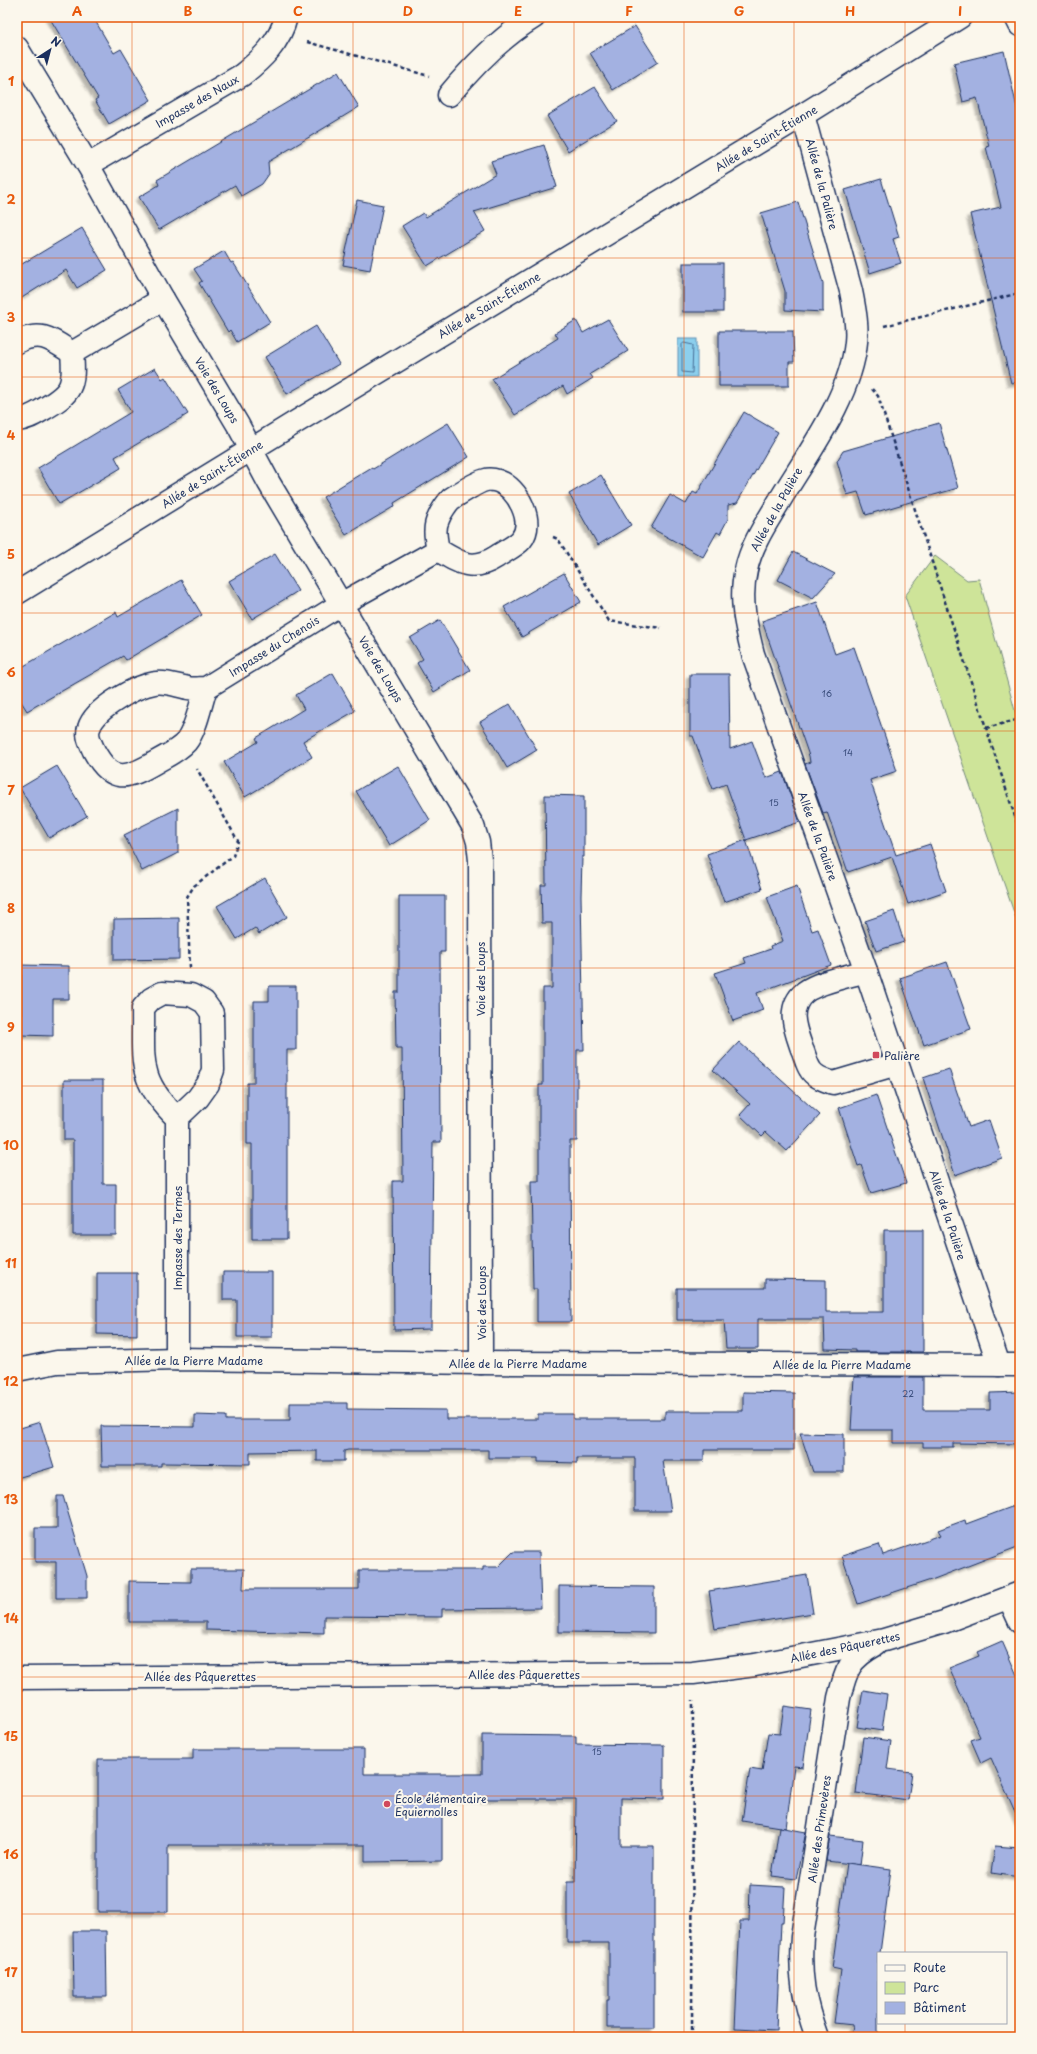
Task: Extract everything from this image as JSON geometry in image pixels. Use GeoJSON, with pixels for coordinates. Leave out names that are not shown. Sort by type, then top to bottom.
{"type":"FeatureCollection","features":[{"type":"Feature","properties":{"kind":"street"},"geometry":{"type":"LineString","coordinates":[[454,90],[489,51],[520,26],[534,17]]}},
{"type":"Feature","properties":{"kind":"street","name":"Allée de Saint-Étienne"},"geometry":{"type":"LineString","coordinates":[[17,593],[803,115],[960,17]]}},
{"type":"Feature","properties":{"kind":"street"},"geometry":{"type":"LineString","coordinates":[[1016,17],[1020,25]]}},
{"type":"Feature","properties":{"kind":"street","name":"Impasse des Naux"},"geometry":{"type":"LineString","coordinates":[[88,165],[242,75],[261,60],[283,26]]}},
{"type":"Feature","properties":{"kind":"street","name":"Voie des Loups"},"geometry":{"type":"LineString","coordinates":[[17,48],[88,165],[163,299],[238,425],[251,450],[466,811],[478,842],[480,860],[481,1363]]}},
{"type":"Feature","properties":{"kind":"street","name":"Allée de la Palière"},"geometry":{"type":"LineString","coordinates":[[803,115],[851,290],[855,314],[856,333],[851,365],[844,389],[832,413],[764,526],[752,549],[746,570],[743,591],[743,608],[753,654],[866,972],[999,1365]]}},
{"type":"Feature","properties":{"kind":"street"},"geometry":{"type":"LineString","coordinates":[[72,353],[163,299]]}},
{"type":"Feature","properties":{"kind":"street"},"geometry":{"type":"LineString","coordinates":[[17,342],[25,338],[40,336],[51,339],[72,353]]}},
{"type":"Feature","properties":{"kind":"street"},"geometry":{"type":"LineString","coordinates":[[17,420],[25,419],[59,400],[68,390],[74,374],[72,353]]}},
{"type":"Feature","properties":{"kind":"street"},"geometry":{"type":"LineString","coordinates":[[486,480],[498,481],[508,487],[520,502],[526,517],[526,529],[522,540],[486,564],[473,566],[456,562],[438,550],[435,533],[438,517],[451,500],[486,480]]}},
{"type":"Feature","properties":{"kind":"street","name":"Impasse du Chenois"},"geometry":{"type":"LineString","coordinates":[[206,688],[342,604],[438,550]]}},
{"type":"Feature","properties":{"kind":"street"},"geometry":{"type":"LineString","coordinates":[[156,682],[171,683],[190,689],[206,688],[187,741],[176,750],[137,773],[123,775],[111,773],[102,765],[89,741],[88,729],[94,717],[108,706],[142,686],[156,682]]}},
{"type":"Feature","properties":{"kind":"street"},"geometry":{"type":"LineString","coordinates":[[866,972],[816,987],[806,992],[798,1001],[793,1011],[794,1025],[810,1070],[823,1080],[833,1083],[897,1064]]}},
{"type":"Feature","properties":{"kind":"street"},"geometry":{"type":"LineString","coordinates":[[162,993],[191,995],[204,1002],[212,1013],[213,1070],[208,1084],[198,1098],[177,1118],[160,1101],[150,1087],[144,1071],[143,1008],[150,999],[162,993]]}},
{"type":"Feature","properties":{"kind":"street","name":"Impasse des Termes"},"geometry":{"type":"LineString","coordinates":[[177,1118],[177,1359]]}},
{"type":"Feature","properties":{"kind":"street","name":"Allée de la Pierre Madame"},"geometry":{"type":"LineString","coordinates":[[17,1370],[57,1362],[177,1359],[481,1363],[1020,1364]]}},
{"type":"Feature","properties":{"kind":"street"},"geometry":{"type":"LineString","coordinates":[[1014,1596],[1020,1622]]}},
{"type":"Feature","properties":{"kind":"street","name":"Allée des Pâquerettes"},"geometry":{"type":"LineString","coordinates":[[17,1678],[693,1673],[755,1665],[884,1640],[944,1622],[1014,1596]]}},
{"type":"Feature","properties":{"kind":"street","name":"Allée des Primevères"},"geometry":{"type":"LineString","coordinates":[[817,2037],[804,1994],[801,1976],[801,1954],[833,1730],[845,1673],[852,1662],[861,1653],[884,1640]]}},
{"type":"Feature","properties":{"kind":"path"},"geometry":{"type":"LineString","coordinates":[[283,26],[454,90]]}},
{"type":"Feature","properties":{"kind":"path"},"geometry":{"type":"LineString","coordinates":[[856,333],[1020,293]]}},
{"type":"Feature","properties":{"kind":"path"},"geometry":{"type":"LineString","coordinates":[[851,365],[878,396],[1020,832]]}},
{"type":"Feature","properties":{"kind":"path"},"geometry":{"type":"LineString","coordinates":[[526,529],[558,539],[609,621],[661,628]]}},
{"type":"Feature","properties":{"kind":"path"},"geometry":{"type":"LineString","coordinates":[[986,728],[1020,719]]}},
{"type":"Feature","properties":{"kind":"path"},"geometry":{"type":"LineString","coordinates":[[176,750],[193,762],[238,841],[233,856],[194,886],[187,897],[191,995]]}},
{"type":"Feature","properties":{"kind":"path"},"geometry":{"type":"LineString","coordinates":[[692,2037],[693,1673]]}},
{"type":"Feature","properties":{"kind":"green space"},"geometry":{"type":"Polygon","coordinates":[[[935,556],[967,580],[979,579],[1020,729],[1020,930],[905,596],[935,556]]]}},
{"type":"Feature","properties":{"kind":"water"},"geometry":{"type":"Polygon","coordinates":[[[678,339],[697,339],[697,377],[678,377],[678,339]]]}},
{"type":"Feature","properties":{"kind":"building"},"geometry":{"type":"Polygon","coordinates":[[[49,17],[93,17],[114,53],[121,49],[151,100],[109,124],[95,100],[98,98],[49,17]]]}},
{"type":"Feature","properties":{"kind":"building"},"geometry":{"type":"Polygon","coordinates":[[[635,26],[658,62],[613,90],[590,53],[635,26]]]}},
{"type":"Feature","properties":{"kind":"building"},"geometry":{"type":"Polygon","coordinates":[[[1004,51],[1020,121],[1020,246],[1017,246],[1020,257],[1020,382],[1011,383],[970,214],[1001,207],[986,147],[989,146],[977,98],[963,102],[954,63],[1004,51]]]}},
{"type":"Feature","properties":{"kind":"building"},"geometry":{"type":"Polygon","coordinates":[[[338,72],[359,107],[268,162],[269,174],[262,184],[241,196],[235,185],[159,230],[139,197],[159,185],[157,180],[338,72]]]}},
{"type":"Feature","properties":{"kind":"building"},"geometry":{"type":"Polygon","coordinates":[[[595,87],[617,121],[568,151],[547,116],[595,87]]]}},
{"type":"Feature","properties":{"kind":"building"},"geometry":{"type":"Polygon","coordinates":[[[544,145],[557,187],[474,212],[485,231],[427,266],[402,226],[423,213],[426,217],[496,174],[491,161],[544,145]]]}},
{"type":"Feature","properties":{"kind":"building"},"geometry":{"type":"Polygon","coordinates":[[[881,179],[899,237],[893,239],[901,263],[870,273],[845,190],[881,179]]]}},
{"type":"Feature","properties":{"kind":"building"},"geometry":{"type":"Polygon","coordinates":[[[357,200],[383,205],[370,270],[343,265],[357,200]]]}},
{"type":"Feature","properties":{"kind":"building"},"geometry":{"type":"Polygon","coordinates":[[[798,202],[823,283],[823,312],[785,310],[785,291],[761,213],[798,202]]]}},
{"type":"Feature","properties":{"kind":"building"},"geometry":{"type":"Polygon","coordinates":[[[82,228],[107,270],[77,288],[66,270],[17,301],[17,267],[82,228]]]}},
{"type":"Feature","properties":{"kind":"building"},"geometry":{"type":"Polygon","coordinates":[[[224,251],[231,263],[233,262],[270,322],[237,342],[230,330],[228,332],[199,283],[202,281],[194,269],[224,251]]]}},
{"type":"Feature","properties":{"kind":"building"},"geometry":{"type":"Polygon","coordinates":[[[683,263],[723,263],[723,312],[683,312],[683,263]]]}},
{"type":"Feature","properties":{"kind":"building"},"geometry":{"type":"Polygon","coordinates":[[[608,319],[628,351],[590,374],[593,378],[567,394],[563,386],[515,415],[492,379],[558,338],[555,333],[576,320],[583,333],[608,319]]]}},
{"type":"Feature","properties":{"kind":"building"},"geometry":{"type":"Polygon","coordinates":[[[316,326],[339,364],[287,394],[265,357],[316,326]]]}},
{"type":"Feature","properties":{"kind":"building"},"geometry":{"type":"Polygon","coordinates":[[[719,331],[793,331],[794,362],[789,362],[789,386],[719,386],[719,331]]]}},
{"type":"Feature","properties":{"kind":"building"},"geometry":{"type":"Polygon","coordinates":[[[155,368],[162,379],[165,377],[188,414],[115,457],[121,468],[59,504],[38,468],[131,412],[118,390],[155,368]]]}},
{"type":"Feature","properties":{"kind":"building"},"geometry":{"type":"Polygon","coordinates":[[[744,412],[778,432],[737,503],[728,505],[728,519],[720,534],[717,532],[703,557],[651,528],[670,495],[686,504],[693,492],[697,494],[744,412]]]}},
{"type":"Feature","properties":{"kind":"building"},"geometry":{"type":"Polygon","coordinates":[[[448,423],[469,457],[394,503],[395,506],[346,535],[323,497],[372,467],[373,469],[448,423]]]}},
{"type":"Feature","properties":{"kind":"building"},"geometry":{"type":"Polygon","coordinates":[[[939,423],[958,488],[866,515],[858,492],[847,495],[837,461],[843,451],[939,423]]]}},
{"type":"Feature","properties":{"kind":"building"},"geometry":{"type":"Polygon","coordinates":[[[601,475],[631,525],[598,545],[569,494],[601,475]]]}},
{"type":"Feature","properties":{"kind":"building"},"geometry":{"type":"Polygon","coordinates":[[[793,552],[835,574],[813,598],[778,580],[793,552]]]}},
{"type":"Feature","properties":{"kind":"building"},"geometry":{"type":"Polygon","coordinates":[[[275,554],[298,591],[252,619],[229,581],[275,554]]]}},
{"type":"Feature","properties":{"kind":"building"},"geometry":{"type":"Polygon","coordinates":[[[564,573],[581,602],[522,637],[504,607],[564,573]]]}},
{"type":"Feature","properties":{"kind":"building"},"geometry":{"type":"Polygon","coordinates":[[[181,580],[202,615],[126,660],[123,656],[27,711],[17,695],[17,670],[116,612],[118,617],[181,580]]]}},
{"type":"Feature","properties":{"kind":"building"},"geometry":{"type":"Polygon","coordinates":[[[817,602],[835,654],[854,647],[897,771],[870,780],[896,855],[930,844],[946,891],[908,904],[892,857],[848,872],[827,812],[823,813],[805,764],[810,762],[809,756],[762,621],[817,602]]]}},
{"type":"Feature","properties":{"kind":"building"},"geometry":{"type":"Polygon","coordinates":[[[440,620],[470,670],[434,692],[417,663],[423,659],[410,638],[440,620]]]}},
{"type":"Feature","properties":{"kind":"building"},"geometry":{"type":"Polygon","coordinates":[[[333,673],[355,711],[303,741],[312,757],[245,797],[224,762],[258,742],[256,738],[304,709],[296,695],[333,673]]]}},
{"type":"Feature","properties":{"kind":"building"},"geometry":{"type":"Polygon","coordinates":[[[690,674],[729,674],[730,749],[752,741],[766,778],[782,772],[800,822],[746,840],[726,784],[713,789],[693,736],[690,736],[690,674]]]}},
{"type":"Feature","properties":{"kind":"building"},"geometry":{"type":"Polygon","coordinates":[[[510,704],[537,750],[507,768],[480,722],[510,704]]]}},
{"type":"Feature","properties":{"kind":"building"},"geometry":{"type":"Polygon","coordinates":[[[57,766],[87,816],[49,838],[20,788],[57,766]]]}},
{"type":"Feature","properties":{"kind":"building"},"geometry":{"type":"Polygon","coordinates":[[[398,766],[430,820],[389,846],[356,791],[398,766]]]}},
{"type":"Feature","properties":{"kind":"building"},"geometry":{"type":"Polygon","coordinates":[[[545,795],[584,796],[584,857],[582,857],[581,896],[584,1050],[577,1050],[577,1141],[570,1141],[571,1322],[537,1322],[537,1289],[533,1289],[531,1181],[539,1181],[539,1085],[543,1085],[543,988],[552,988],[552,923],[542,923],[541,885],[546,885],[545,795]]]}},
{"type":"Feature","properties":{"kind":"building"},"geometry":{"type":"Polygon","coordinates":[[[178,808],[178,853],[142,871],[124,835],[178,808]]]}},
{"type":"Feature","properties":{"kind":"building"},"geometry":{"type":"Polygon","coordinates":[[[746,840],[762,889],[724,902],[707,854],[746,840]]]}},
{"type":"Feature","properties":{"kind":"building"},"geometry":{"type":"Polygon","coordinates":[[[265,878],[287,917],[259,934],[255,928],[237,939],[217,906],[265,878]]]}},
{"type":"Feature","properties":{"kind":"building"},"geometry":{"type":"Polygon","coordinates":[[[797,886],[812,931],[818,929],[831,965],[757,993],[763,1010],[733,1021],[715,973],[746,963],[744,958],[771,949],[770,946],[783,941],[767,897],[797,886]]]}},
{"type":"Feature","properties":{"kind":"building"},"geometry":{"type":"Polygon","coordinates":[[[399,896],[445,896],[445,952],[440,952],[441,1142],[433,1142],[431,1329],[394,1330],[393,1181],[403,1181],[402,1048],[396,1048],[395,992],[399,992],[399,896]]]}},
{"type":"Feature","properties":{"kind":"building"},"geometry":{"type":"Polygon","coordinates":[[[894,911],[904,942],[876,951],[865,921],[894,911]]]}},
{"type":"Feature","properties":{"kind":"building"},"geometry":{"type":"Polygon","coordinates":[[[179,918],[179,959],[114,960],[114,919],[179,918]]]}},
{"type":"Feature","properties":{"kind":"building"},"geometry":{"type":"Polygon","coordinates":[[[947,962],[971,1029],[924,1045],[900,978],[947,962]]]}},
{"type":"Feature","properties":{"kind":"building"},"geometry":{"type":"Polygon","coordinates":[[[21,965],[69,966],[69,999],[53,999],[53,1036],[21,1035],[21,965]]]}},
{"type":"Feature","properties":{"kind":"building"},"geometry":{"type":"Polygon","coordinates":[[[269,986],[296,986],[296,1050],[287,1050],[287,1239],[252,1239],[252,1144],[247,1144],[247,1083],[254,1083],[254,1001],[269,1001],[269,986]]]}},
{"type":"Feature","properties":{"kind":"building"},"geometry":{"type":"Polygon","coordinates":[[[739,1042],[820,1115],[787,1151],[766,1132],[762,1136],[740,1115],[750,1104],[713,1070],[739,1042]]]}},
{"type":"Feature","properties":{"kind":"building"},"geometry":{"type":"Polygon","coordinates":[[[949,1069],[969,1127],[989,1120],[1002,1158],[955,1175],[923,1078],[949,1069]]]}},
{"type":"Feature","properties":{"kind":"building"},"geometry":{"type":"Polygon","coordinates":[[[64,1080],[103,1080],[103,1184],[116,1184],[116,1235],[73,1235],[73,1140],[64,1140],[64,1080]]]}},
{"type":"Feature","properties":{"kind":"building"},"geometry":{"type":"Polygon","coordinates":[[[876,1095],[906,1183],[871,1193],[861,1165],[858,1166],[839,1108],[876,1095]]]}},
{"type":"Feature","properties":{"kind":"building"},"geometry":{"type":"Polygon","coordinates":[[[884,1230],[923,1230],[923,1352],[855,1352],[855,1350],[825,1349],[824,1319],[758,1319],[758,1349],[726,1349],[724,1320],[677,1320],[677,1288],[765,1288],[765,1279],[826,1280],[826,1312],[884,1312],[884,1230]]]}},
{"type":"Feature","properties":{"kind":"building"},"geometry":{"type":"Polygon","coordinates":[[[223,1272],[272,1272],[272,1337],[237,1337],[237,1300],[223,1300],[223,1272]]]}},
{"type":"Feature","properties":{"kind":"building"},"geometry":{"type":"Polygon","coordinates":[[[97,1273],[137,1273],[137,1335],[97,1334],[97,1273]]]}},
{"type":"Feature","properties":{"kind":"building"},"geometry":{"type":"Polygon","coordinates":[[[854,1377],[923,1377],[923,1410],[990,1410],[990,1393],[1020,1392],[1020,1444],[953,1443],[953,1447],[923,1447],[923,1443],[893,1443],[893,1430],[851,1430],[854,1377]]]}},
{"type":"Feature","properties":{"kind":"building"},"geometry":{"type":"Polygon","coordinates":[[[743,1392],[794,1393],[794,1450],[704,1450],[704,1461],[663,1461],[671,1511],[635,1511],[635,1458],[577,1458],[577,1463],[538,1462],[538,1458],[488,1458],[488,1450],[348,1450],[344,1451],[344,1461],[317,1461],[317,1451],[250,1452],[250,1464],[161,1463],[161,1466],[102,1466],[101,1426],[195,1427],[195,1415],[226,1416],[226,1420],[290,1420],[290,1403],[347,1403],[347,1409],[446,1410],[446,1419],[538,1419],[538,1414],[573,1414],[573,1419],[665,1419],[665,1411],[743,1411],[743,1392]]]}},
{"type":"Feature","properties":{"kind":"building"},"geometry":{"type":"Polygon","coordinates":[[[40,1422],[54,1467],[17,1478],[17,1429],[40,1422]]]}},
{"type":"Feature","properties":{"kind":"building"},"geometry":{"type":"Polygon","coordinates":[[[800,1433],[844,1434],[844,1472],[813,1472],[800,1433]]]}},
{"type":"Feature","properties":{"kind":"building"},"geometry":{"type":"Polygon","coordinates":[[[57,1496],[63,1496],[87,1576],[87,1598],[56,1598],[56,1562],[35,1562],[35,1528],[57,1528],[57,1496]]]}},
{"type":"Feature","properties":{"kind":"building"},"geometry":{"type":"Polygon","coordinates":[[[1014,1506],[1020,1521],[1020,1546],[934,1579],[858,1604],[842,1556],[879,1544],[883,1555],[941,1535],[938,1530],[965,1520],[966,1524],[1014,1506]]]}},
{"type":"Feature","properties":{"kind":"building"},"geometry":{"type":"Polygon","coordinates":[[[513,1552],[539,1552],[541,1608],[442,1609],[442,1617],[324,1616],[324,1633],[206,1630],[206,1622],[129,1622],[129,1581],[191,1582],[191,1569],[244,1569],[243,1589],[359,1589],[359,1570],[483,1570],[483,1567],[498,1567],[513,1552]]]}},
{"type":"Feature","properties":{"kind":"building"},"geometry":{"type":"Polygon","coordinates":[[[807,1575],[813,1613],[715,1629],[709,1591],[807,1575]]]}},
{"type":"Feature","properties":{"kind":"building"},"geometry":{"type":"Polygon","coordinates":[[[559,1586],[654,1587],[654,1633],[559,1632],[559,1586]]]}},
{"type":"Feature","properties":{"kind":"building"},"geometry":{"type":"Polygon","coordinates":[[[1002,1641],[1020,1682],[1020,1823],[991,1758],[981,1763],[971,1740],[980,1737],[949,1668],[979,1656],[977,1652],[1002,1641]]]}},
{"type":"Feature","properties":{"kind":"building"},"geometry":{"type":"Polygon","coordinates":[[[863,1690],[887,1694],[882,1731],[857,1727],[863,1690]]]}},
{"type":"Feature","properties":{"kind":"building"},"geometry":{"type":"Polygon","coordinates":[[[784,1706],[811,1710],[803,1767],[794,1766],[786,1828],[742,1821],[750,1769],[762,1771],[768,1733],[780,1734],[784,1706]]]}},
{"type":"Feature","properties":{"kind":"building"},"geometry":{"type":"Polygon","coordinates":[[[482,1735],[576,1736],[576,1744],[664,1745],[664,1799],[621,1798],[621,1846],[654,1846],[654,2028],[607,2028],[607,2000],[609,2000],[609,1943],[567,1943],[567,1882],[575,1882],[576,1799],[442,1799],[442,1861],[365,1862],[365,1845],[168,1845],[168,1912],[98,1912],[98,1759],[193,1759],[193,1749],[364,1749],[364,1774],[482,1774],[482,1735]]]}},
{"type":"Feature","properties":{"kind":"building"},"geometry":{"type":"Polygon","coordinates":[[[863,1737],[891,1741],[887,1769],[912,1772],[908,1800],[856,1793],[863,1737]]]}},
{"type":"Feature","properties":{"kind":"building"},"geometry":{"type":"Polygon","coordinates":[[[779,1827],[806,1832],[796,1879],[772,1876],[779,1827]]]}},
{"type":"Feature","properties":{"kind":"building"},"geometry":{"type":"Polygon","coordinates":[[[830,1836],[863,1840],[860,1865],[826,1861],[830,1836]]]}},
{"type":"Feature","properties":{"kind":"building"},"geometry":{"type":"Polygon","coordinates":[[[995,1846],[1020,1848],[1020,1877],[991,1873],[995,1846]]]}},
{"type":"Feature","properties":{"kind":"building"},"geometry":{"type":"Polygon","coordinates":[[[847,1863],[891,1869],[880,1952],[877,1952],[878,2037],[851,2037],[853,2025],[834,2023],[841,1970],[832,1968],[847,1863]]]}},
{"type":"Feature","properties":{"kind":"building"},"geometry":{"type":"Polygon","coordinates":[[[750,1885],[785,1887],[783,1923],[781,1923],[776,2030],[735,2028],[740,1921],[749,1921],[750,1885]]]}},
{"type":"Feature","properties":{"kind":"building"},"geometry":{"type":"Polygon","coordinates":[[[73,1931],[106,1931],[107,1997],[74,1997],[73,1931]]]}},
{"type":"Feature","properties":{"kind":"place","name":"Palière"},"geometry":{"type":"Point","coordinates":[876,1055]}},
{"type":"Feature","properties":{"kind":"place","name":"École élémentaire Equiernolles"},"geometry":{"type":"Point","coordinates":[387,1804]}}]}
